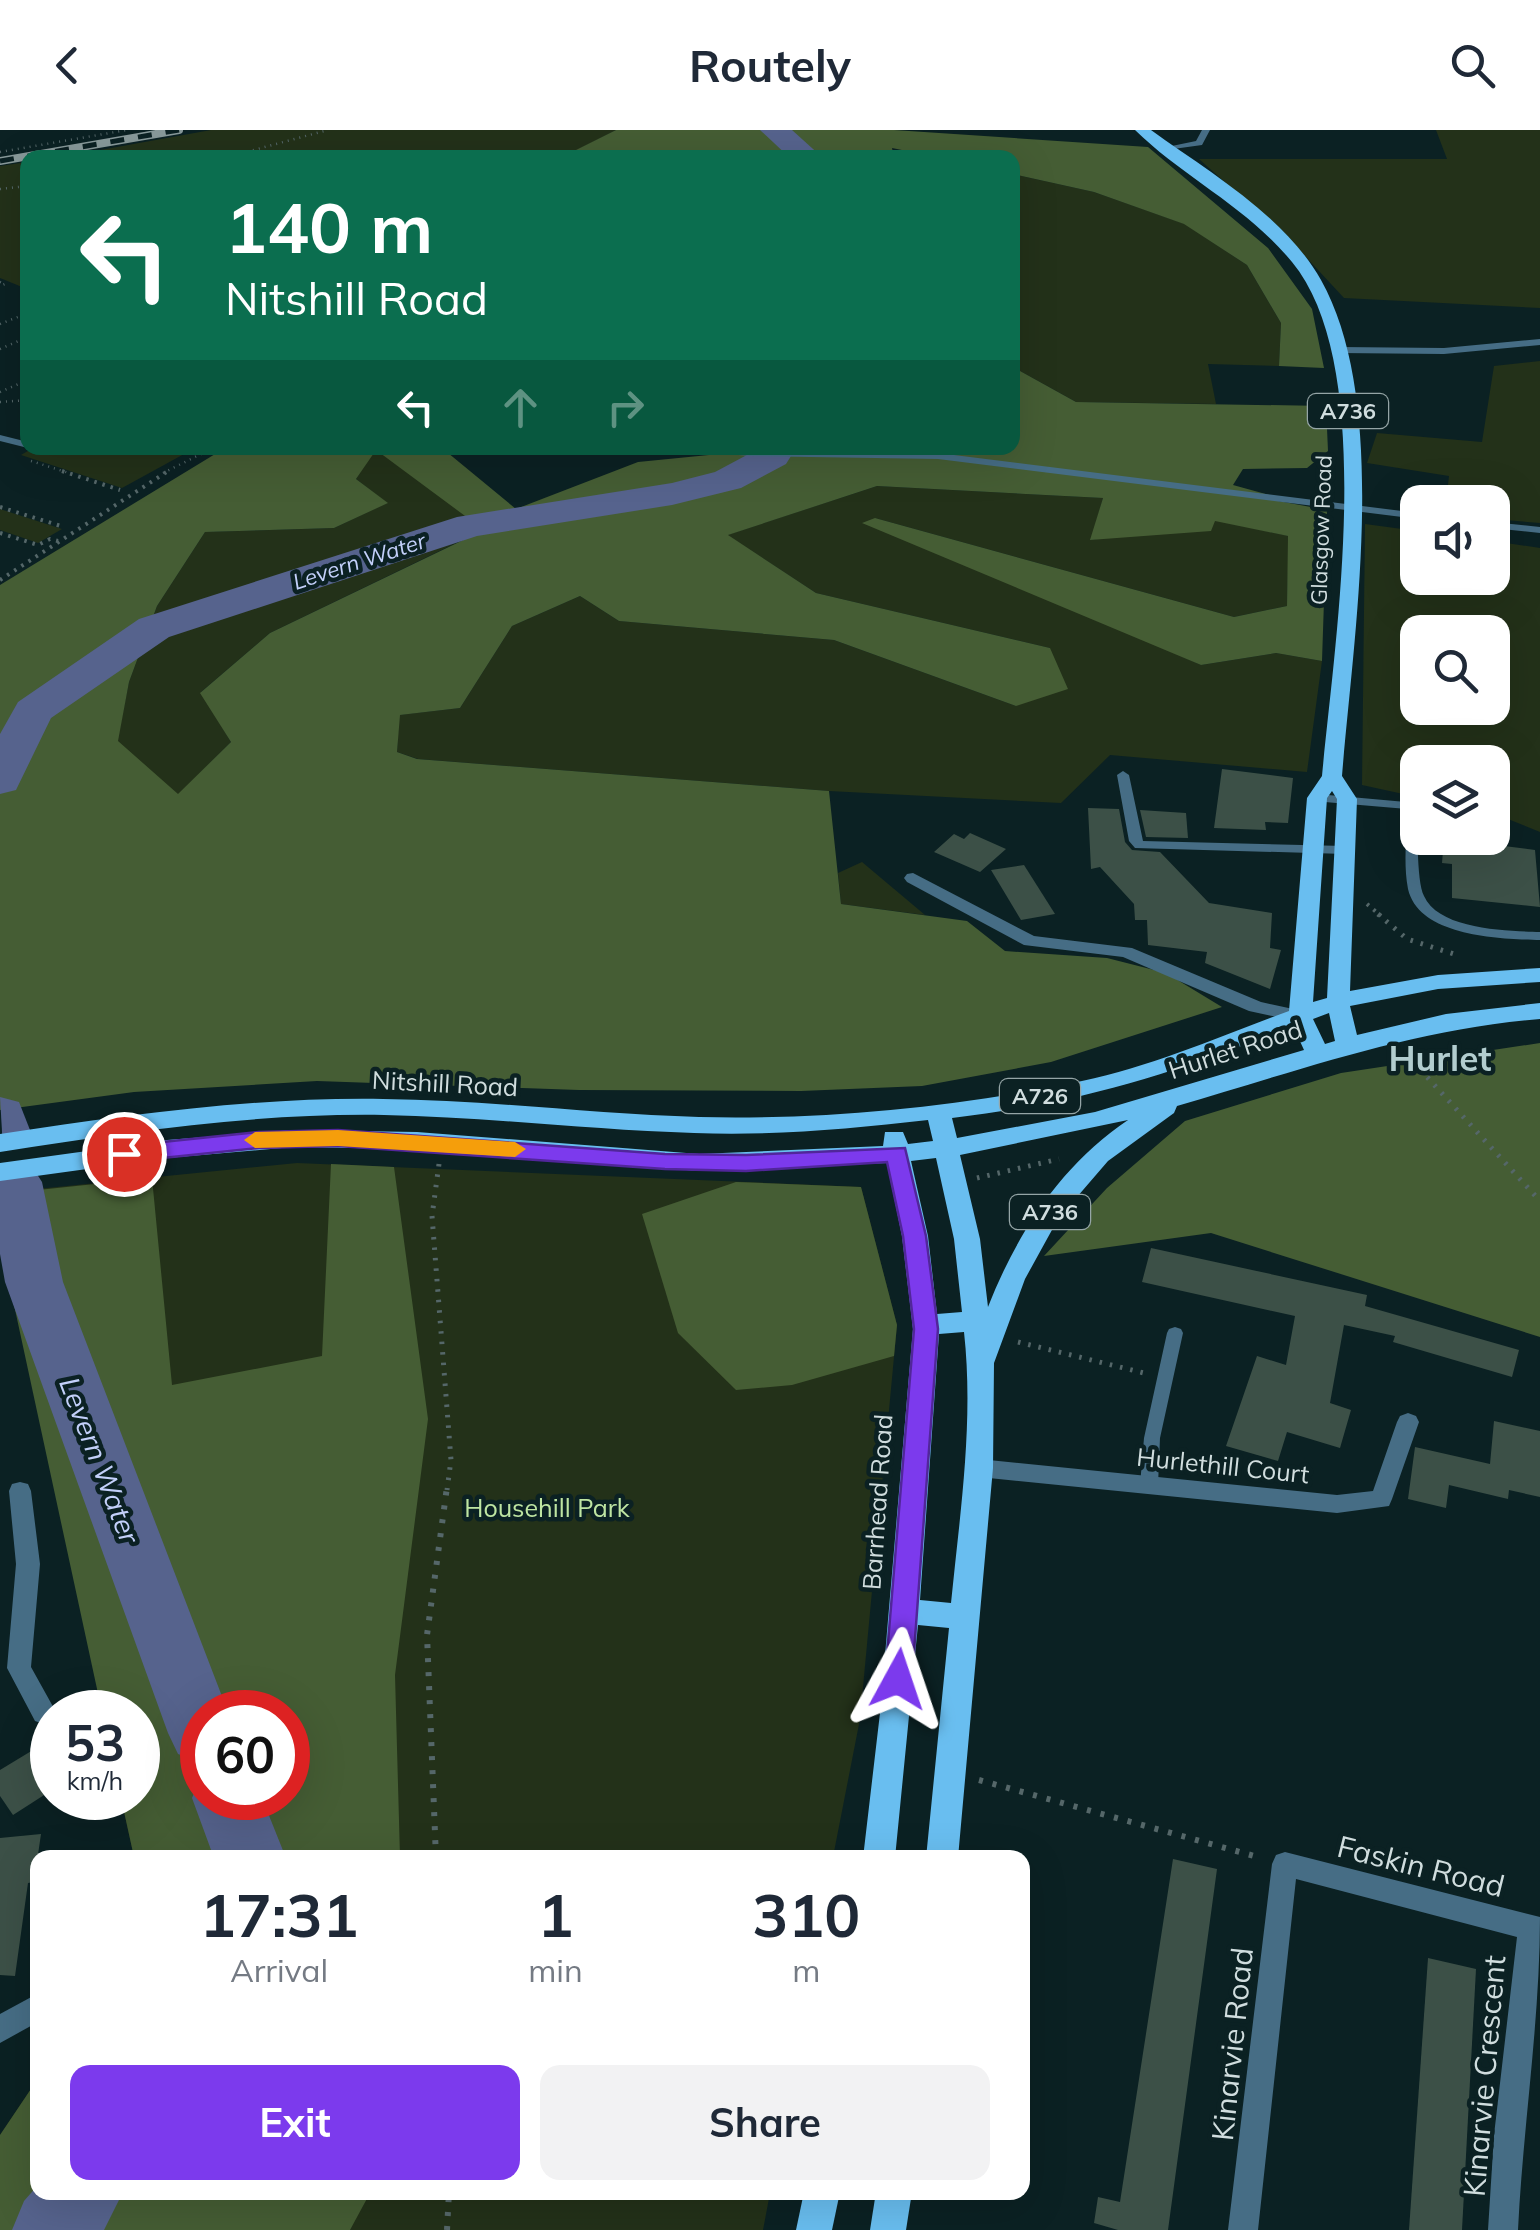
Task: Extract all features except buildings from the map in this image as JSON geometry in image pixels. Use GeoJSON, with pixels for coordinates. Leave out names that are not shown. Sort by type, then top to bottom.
{"type":"FeatureCollection","features":[{"type":"Feature","properties":{"kind":"main road","name":"Glasgow Road"},"geometry":{"type":"LineString","coordinates":[[1142,130],[1294,256],[1326,304],[1340,350],[1350,424],[1350,508],[1332,776]]}},
{"type":"Feature","properties":{"kind":"main road"},"geometry":{"type":"LineString","coordinates":[[1317,1052],[1300,1016],[1317,798],[1332,776],[1347,799],[1338,1002],[1346,1043]]}},
{"type":"Feature","properties":{"kind":"main road","name":"Hurlet Road"},"geometry":{"type":"LineString","coordinates":[[938,1110],[1066,1093],[1187,1060],[1338,1002],[1431,983],[1540,975]]}},
{"type":"Feature","properties":{"kind":"main road","name":"Hurlet Road"},"geometry":{"type":"LineString","coordinates":[[947,1148],[1057,1129],[1182,1097],[1388,1032],[1540,1011]]}},
{"type":"Feature","properties":{"kind":"main road","name":"A736"},"geometry":{"type":"LineString","coordinates":[[984,1328],[1023,1248],[1072,1184],[1133,1128],[1182,1097]]}},
{"type":"Feature","properties":{"kind":"main road","name":"Nitshill Road"},"geometry":{"type":"LineString","coordinates":[[0,1142],[164,1117],[316,1106],[423,1108],[694,1125],[754,1126],[890,1116]]}},
{"type":"Feature","properties":{"kind":"main road"},"geometry":{"type":"LineString","coordinates":[[938,1110],[947,1148]]}},
{"type":"Feature","properties":{"kind":"main road","name":"A726"},"geometry":{"type":"LineString","coordinates":[[890,1116],[938,1110]]}},
{"type":"Feature","properties":{"kind":"main road","name":"Barrhead Road"},"geometry":{"type":"LineString","coordinates":[[880,1850],[904,1611],[925,1325],[915,1236],[890,1116]]}},
{"type":"Feature","properties":{"kind":"main road"},"geometry":{"type":"LineString","coordinates":[[163,1148],[164,1117]]}},
{"type":"Feature","properties":{"kind":"main road","name":"A726"},"geometry":{"type":"LineString","coordinates":[[0,1172],[163,1148],[338,1138],[665,1162],[746,1163],[947,1148]]}},
{"type":"Feature","properties":{"kind":"main road","name":"A736"},"geometry":{"type":"LineString","coordinates":[[943,1850],[978,1468],[984,1328],[947,1148]]}},
{"type":"Feature","properties":{"kind":"main road"},"geometry":{"type":"LineString","coordinates":[[925,1325],[984,1328]]}},
{"type":"Feature","properties":{"kind":"main road"},"geometry":{"type":"LineString","coordinates":[[904,1611],[966,1616]]}},
{"type":"Feature","properties":{"kind":"main road"},"geometry":{"type":"LineString","coordinates":[[814,2230],[820,2200]]}},
{"type":"Feature","properties":{"kind":"main road"},"geometry":{"type":"LineString","coordinates":[[888,2230],[893,2200]]}},
{"type":"Feature","properties":{"kind":"street"},"geometry":{"type":"LineString","coordinates":[[913,878],[1030,941],[1126,952],[1256,1007],[1300,1016]]}},
{"type":"Feature","properties":{"kind":"street","name":"Hurlethill Court"},"geometry":{"type":"LineString","coordinates":[[978,1468],[1337,1504],[1382,1499],[1408,1422]]}},
{"type":"Feature","properties":{"kind":"street"},"geometry":{"type":"LineString","coordinates":[[20,1491],[28,1564],[9,1670],[30,1696]]}},
{"type":"Feature","properties":{"kind":"street","name":"Faskin Road"},"geometry":{"type":"LineString","coordinates":[[1285,1864],[1536,1928]]}},
{"type":"Feature","properties":{"kind":"street","name":"Kinarvie Road"},"geometry":{"type":"LineString","coordinates":[[1243,2230],[1285,1864]]}},
{"type":"Feature","properties":{"kind":"street","name":"Kinarvie Crescent"},"geometry":{"type":"LineString","coordinates":[[1503,2230],[1508,2135],[1536,1928]]}},
{"type":"Feature","properties":{"kind":"street"},"geometry":{"type":"LineString","coordinates":[[0,2028],[30,2010]]}},
{"type":"Feature","properties":{"kind":"lane"},"geometry":{"type":"LineString","coordinates":[[1166,148],[1199,143],[1206,130]]}},
{"type":"Feature","properties":{"kind":"lane"},"geometry":{"type":"LineString","coordinates":[[1340,350],[1444,351],[1540,342]]}},
{"type":"Feature","properties":{"kind":"lane"},"geometry":{"type":"LineString","coordinates":[[926,455],[1400,514]]}},
{"type":"Feature","properties":{"kind":"lane"},"geometry":{"type":"LineString","coordinates":[[1510,527],[1540,530]]}},
{"type":"Feature","properties":{"kind":"lane"},"geometry":{"type":"LineString","coordinates":[[1123,775],[1135,840],[1140,845],[1345,850]]}},
{"type":"Feature","properties":{"kind":"lane"},"geometry":{"type":"LineString","coordinates":[[1317,798],[1413,806],[1416,895],[1430,911],[1447,921],[1493,934],[1540,936]]}},
{"type":"Feature","properties":{"kind":"lane"},"geometry":{"type":"LineString","coordinates":[[1149,1485],[1152,1438],[1175,1333]]}},
{"type":"Feature","properties":{"kind":"path"},"geometry":{"type":"LineString","coordinates":[[0,152],[126,130]]}},
{"type":"Feature","properties":{"kind":"path"},"geometry":{"type":"LineString","coordinates":[[254,150],[328,130]]}},
{"type":"Feature","properties":{"kind":"path"},"geometry":{"type":"LineString","coordinates":[[0,580],[142,490],[148,480],[199,455]]}},
{"type":"Feature","properties":{"kind":"path"},"geometry":{"type":"LineString","coordinates":[[30,461],[120,490]]}},
{"type":"Feature","properties":{"kind":"path"},"geometry":{"type":"LineString","coordinates":[[0,507],[64,527]]}},
{"type":"Feature","properties":{"kind":"path"},"geometry":{"type":"LineString","coordinates":[[0,533],[38,545],[50,539],[61,542]]}},
{"type":"Feature","properties":{"kind":"path"},"geometry":{"type":"LineString","coordinates":[[1344,898],[1365,902],[1386,925],[1408,939],[1434,951],[1468,958]]}},
{"type":"Feature","properties":{"kind":"path"},"geometry":{"type":"LineString","coordinates":[[1388,1032],[1540,1201]]}},
{"type":"Feature","properties":{"kind":"path"},"geometry":{"type":"LineString","coordinates":[[436,1850],[427,1636],[452,1460],[432,1216],[442,1144]]}},
{"type":"Feature","properties":{"kind":"path"},"geometry":{"type":"LineString","coordinates":[[955,1183],[1066,1157],[1097,1160]]}},
{"type":"Feature","properties":{"kind":"path"},"geometry":{"type":"LineString","coordinates":[[984,1328],[1165,1378]]}},
{"type":"Feature","properties":{"kind":"path"},"geometry":{"type":"LineString","coordinates":[[953,1773],[1285,1864]]}},
{"type":"Feature","properties":{"kind":"path"},"geometry":{"type":"LineString","coordinates":[[446,2230],[448,2200]]}},
{"type":"Feature","properties":{"kind":"green space"},"geometry":{"type":"Polygon","coordinates":[[[211,130],[616,130],[577,150],[100,150],[211,130]]]}},
{"type":"Feature","properties":{"kind":"green space"},"geometry":{"type":"Polygon","coordinates":[[[616,130],[894,130],[1148,147],[1268,248],[1312,309],[1324,368],[1279,366],[1281,323],[1247,265],[1184,224],[1094,192],[1020,176],[1020,150],[576,150],[616,130]]]}},
{"type":"Feature","properties":{"kind":"green space"},"geometry":{"type":"Polygon","coordinates":[[[1436,130],[1540,130],[1540,308],[1344,298],[1293,243],[1199,159],[1447,159],[1436,130]]]}},
{"type":"Feature","properties":{"kind":"green space"},"geometry":{"type":"Polygon","coordinates":[[[20,163],[20,286],[0,278],[0,166],[20,163]]]}},
{"type":"Feature","properties":{"kind":"green space"},"geometry":{"type":"Polygon","coordinates":[[[1020,176],[1094,192],[1185,224],[1247,265],[1281,323],[1279,366],[1208,364],[1216,404],[1076,402],[1020,371],[1020,176]]]}},
{"type":"Feature","properties":{"kind":"green space"},"geometry":{"type":"Polygon","coordinates":[[[1540,361],[1540,523],[1510,520],[1510,485],[1448,485],[1449,476],[1367,463],[1377,433],[1482,442],[1494,366],[1540,361]]]}},
{"type":"Feature","properties":{"kind":"green space"},"geometry":{"type":"Polygon","coordinates":[[[1020,371],[1076,402],[1326,406],[1328,451],[1307,468],[1243,469],[1233,485],[1273,496],[1273,500],[1327,510],[1322,661],[1276,653],[1201,665],[862,523],[875,518],[1234,617],[1287,606],[1288,536],[1215,521],[1211,531],[1090,540],[1103,498],[877,486],[728,535],[816,593],[1050,648],[1068,689],[1016,706],[834,640],[619,621],[580,596],[512,626],[460,708],[400,715],[397,752],[417,759],[829,791],[841,904],[967,921],[1005,951],[1107,958],[1166,973],[1222,1007],[1051,1062],[922,1086],[801,1091],[579,1090],[317,1081],[134,1092],[0,1110],[0,585],[214,455],[373,455],[356,479],[388,503],[334,528],[205,532],[157,606],[129,682],[118,741],[178,794],[231,742],[200,693],[270,633],[484,530],[383,455],[450,455],[516,509],[638,462],[709,455],[1020,455],[1020,371]]]}},
{"type":"Feature","properties":{"kind":"green space"},"geometry":{"type":"Polygon","coordinates":[[[21,455],[182,455],[122,488],[21,455]]]}},
{"type":"Feature","properties":{"kind":"green space"},"geometry":{"type":"Polygon","coordinates":[[[371,455],[383,455],[485,529],[270,633],[201,692],[231,742],[178,795],[117,742],[129,682],[157,606],[205,532],[334,528],[387,503],[356,479],[371,455]]]}},
{"type":"Feature","properties":{"kind":"green space"},"geometry":{"type":"Polygon","coordinates":[[[877,486],[1103,498],[1091,540],[1214,520],[1289,536],[1287,606],[1234,617],[875,518],[1201,665],[1276,653],[1322,661],[1307,772],[1110,755],[1061,803],[829,791],[418,759],[397,752],[399,715],[460,708],[512,626],[580,596],[619,621],[834,640],[1016,706],[1050,648],[816,593],[727,535],[877,486]]]}},
{"type":"Feature","properties":{"kind":"green space"},"geometry":{"type":"Polygon","coordinates":[[[0,509],[62,529],[38,543],[0,530],[0,509]]]}},
{"type":"Feature","properties":{"kind":"green space"},"geometry":{"type":"Polygon","coordinates":[[[1365,524],[1400,529],[1400,595],[1510,595],[1510,544],[1540,548],[1540,832],[1510,820],[1510,745],[1400,745],[1400,793],[1362,785],[1365,524]]]}},
{"type":"Feature","properties":{"kind":"green space"},"geometry":{"type":"Polygon","coordinates":[[[862,862],[925,915],[841,904],[838,873],[862,862]]]}},
{"type":"Feature","properties":{"kind":"green space"},"geometry":{"type":"Polygon","coordinates":[[[1540,1043],[1540,1337],[1211,1233],[1044,1256],[1107,1188],[1185,1121],[1341,1073],[1540,1043]]]}},
{"type":"Feature","properties":{"kind":"green space","name":"Househill Park"},"geometry":{"type":"Polygon","coordinates":[[[297,1163],[861,1187],[897,1325],[860,1719],[834,1850],[132,1850],[126,1820],[160,1820],[160,1690],[99,1690],[27,1190],[297,1163]]]}},
{"type":"Feature","properties":{"kind":"green space"},"geometry":{"type":"Polygon","coordinates":[[[331,1164],[394,1167],[428,1419],[395,1675],[400,1850],[132,1850],[126,1820],[160,1820],[160,1690],[97,1690],[0,1240],[0,1194],[152,1178],[172,1385],[322,1356],[331,1164]]]}},
{"type":"Feature","properties":{"kind":"green space"},"geometry":{"type":"Polygon","coordinates":[[[736,1182],[861,1187],[897,1325],[894,1356],[792,1385],[736,1390],[678,1333],[642,1214],[736,1182]]]}},
{"type":"Feature","properties":{"kind":"green space"},"geometry":{"type":"Polygon","coordinates":[[[30,2090],[30,2200],[769,2200],[763,2230],[0,2230],[0,2135],[30,2090]]]}},
{"type":"Feature","properties":{"kind":"green space"},"geometry":{"type":"Polygon","coordinates":[[[30,2090],[30,2200],[366,2200],[350,2230],[0,2230],[0,2135],[30,2090]]]}},
{"type":"Feature","properties":{"kind":"waterway","name":"Levern Water"},"geometry":{"type":"LineString","coordinates":[[774,130],[799,150]]}},
{"type":"Feature","properties":{"kind":"waterway","name":"Levern Water"},"geometry":{"type":"LineString","coordinates":[[0,780],[33,711],[154,628],[471,525],[672,494],[728,480],[774,455]]}},
{"type":"Feature","properties":{"kind":"waterway","name":"Levern Water"},"geometry":{"type":"LineString","coordinates":[[0,1115],[3,1130]]}},
{"type":"Feature","properties":{"kind":"waterway","name":"Levern Water"},"geometry":{"type":"LineString","coordinates":[[14,1182],[34,1282],[186,1690]]}},
{"type":"Feature","properties":{"kind":"waterway","name":"Levern Water"},"geometry":{"type":"LineString","coordinates":[[235,1820],[247,1850]]}},
{"type":"Feature","properties":{"kind":"waterway","name":"Levern Water"},"geometry":{"type":"LineString","coordinates":[[53,2230],[77,2200]]}},
{"type":"Feature","properties":{"kind":"railway"},"geometry":{"type":"LineString","coordinates":[[64,150],[179,130]]}},
{"type":"Feature","properties":{"kind":"railway"},"geometry":{"type":"LineString","coordinates":[[0,161],[20,158]]}},
{"type":"Feature","properties":{"kind":"slow traffic"},"geometry":{"type":"LineString","coordinates":[[255,1140],[338,1138],[515,1149]]}},
{"type":"Feature","properties":{"kind":"district","name":"Hurlet"},"geometry":{"type":"Point","coordinates":[1440,1058]}},
{"type":"Feature","properties":{"kind":"route"},"geometry":{"type":"LineString","coordinates":[[124,1154],[259,1140],[338,1138],[665,1162],[746,1163],[897,1153],[915,1236],[926,1329],[898,1679]]}}]}
